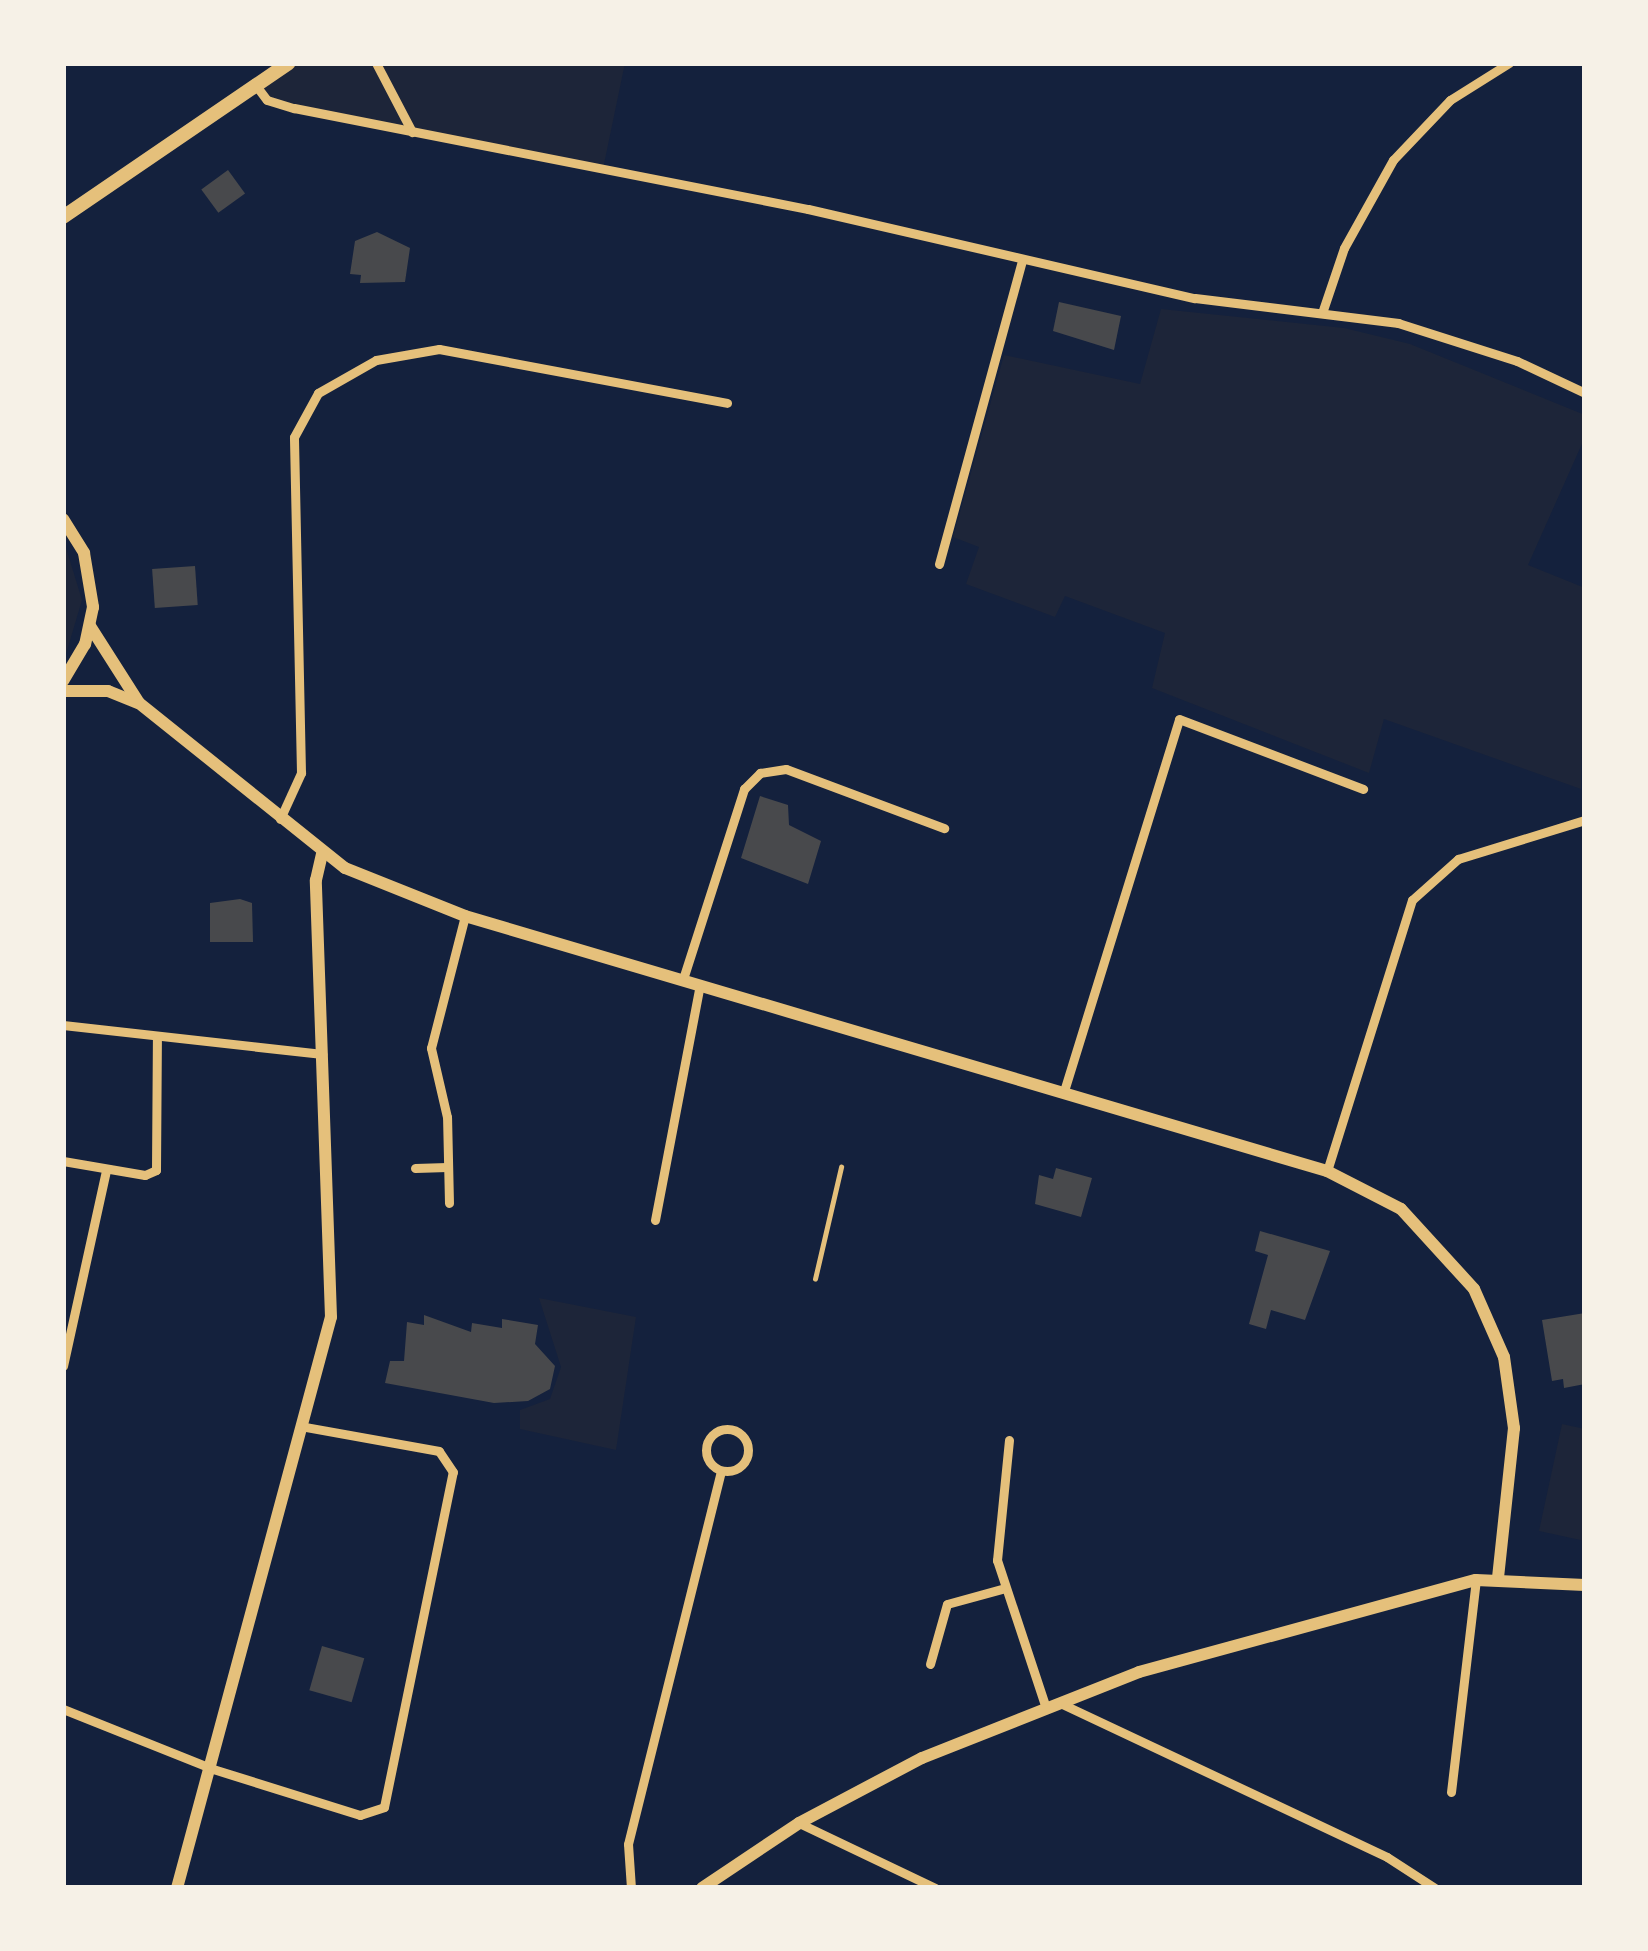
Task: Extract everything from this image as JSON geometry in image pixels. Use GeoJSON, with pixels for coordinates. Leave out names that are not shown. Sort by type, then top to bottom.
{"type":"FeatureCollection","features":[{"type":"Feature","properties":{"kind":"main road"},"geometry":{"type":"LineString","coordinates":[[63,217],[254,83],[290,63]]}},
{"type":"Feature","properties":{"kind":"street"},"geometry":{"type":"LineString","coordinates":[[376,63],[412,132]]}},
{"type":"Feature","properties":{"kind":"street"},"geometry":{"type":"LineString","coordinates":[[1322,310],[1344,248],[1393,160],[1450,100],[1509,63]]}},
{"type":"Feature","properties":{"kind":"street"},"geometry":{"type":"LineString","coordinates":[[254,83],[267,100],[1195,298],[1322,310],[1435,333],[1585,393]]}},
{"type":"Feature","properties":{"kind":"street"},"geometry":{"type":"LineString","coordinates":[[939,564],[1022,260]]}},
{"type":"Feature","properties":{"kind":"street"},"geometry":{"type":"LineString","coordinates":[[280,819],[301,772],[294,437],[309,404],[340,376],[391,355],[439,349],[727,403]]}},
{"type":"Feature","properties":{"kind":"street"},"geometry":{"type":"LineString","coordinates":[[63,519],[89,570],[90,626],[63,681]]}},
{"type":"Feature","properties":{"kind":"street"},"geometry":{"type":"LineString","coordinates":[[90,626],[139,704]]}},
{"type":"Feature","properties":{"kind":"street"},"geometry":{"type":"LineString","coordinates":[[63,691],[108,691],[139,704],[322,855],[464,916],[1064,1091],[1327,1171],[1378,1194],[1422,1227],[1459,1267],[1496,1334],[1514,1428],[1498,1578]]}},
{"type":"Feature","properties":{"kind":"street"},"geometry":{"type":"LineString","coordinates":[[1064,1091],[1179,719],[1363,789]]}},
{"type":"Feature","properties":{"kind":"street"},"geometry":{"type":"LineString","coordinates":[[683,979],[744,789],[760,773],[786,769],[944,828]]}},
{"type":"Feature","properties":{"kind":"street"},"geometry":{"type":"LineString","coordinates":[[1327,1171],[1412,900],[1458,860],[1585,820]]}},
{"type":"Feature","properties":{"kind":"street"},"geometry":{"type":"LineString","coordinates":[[177,1888],[307,1427],[331,1317],[316,880],[322,855]]}},
{"type":"Feature","properties":{"kind":"street"},"geometry":{"type":"LineString","coordinates":[[449,1203],[431,1031],[464,916]]}},
{"type":"Feature","properties":{"kind":"street"},"geometry":{"type":"LineString","coordinates":[[655,1220],[700,986]]}},
{"type":"Feature","properties":{"kind":"street"},"geometry":{"type":"LineString","coordinates":[[63,1024],[322,1054]]}},
{"type":"Feature","properties":{"kind":"street"},"geometry":{"type":"LineString","coordinates":[[63,1161],[145,1175],[159,1166],[157,1037]]}},
{"type":"Feature","properties":{"kind":"street"},"geometry":{"type":"LineString","coordinates":[[415,1168],[447,1167]]}},
{"type":"Feature","properties":{"kind":"street"},"geometry":{"type":"LineString","coordinates":[[63,1366],[106,1170]]}},
{"type":"Feature","properties":{"kind":"street"},"geometry":{"type":"LineString","coordinates":[[63,1709],[213,1769],[360,1815],[378,1812],[392,1793],[453,1472],[439,1451],[307,1427]]}},
{"type":"Feature","properties":{"kind":"street"},"geometry":{"type":"LineString","coordinates":[[631,1888],[628,1844],[721,1471],[706,1446],[719,1430],[733,1430],[746,1440],[748,1456],[737,1469],[721,1471]]}},
{"type":"Feature","properties":{"kind":"street"},"geometry":{"type":"LineString","coordinates":[[1009,1440],[996,1547],[1005,1588],[1050,1703],[1387,1857],[1435,1888]]}},
{"type":"Feature","properties":{"kind":"street"},"geometry":{"type":"LineString","coordinates":[[1451,1792],[1476,1580]]}},
{"type":"Feature","properties":{"kind":"street"},"geometry":{"type":"LineString","coordinates":[[702,1888],[799,1822],[1050,1703],[1273,1631],[1476,1580],[1585,1585]]}},
{"type":"Feature","properties":{"kind":"street"},"geometry":{"type":"LineString","coordinates":[[929,1664],[947,1604],[1005,1588]]}},
{"type":"Feature","properties":{"kind":"street"},"geometry":{"type":"LineString","coordinates":[[799,1822],[934,1888]]}},
{"type":"Feature","properties":{"kind":"path"},"geometry":{"type":"LineString","coordinates":[[815,1279],[842,1167]]}},
{"type":"Feature","properties":{"kind":"shaded area"},"geometry":{"type":"Polygon","coordinates":[[[289,63],[625,63],[603,169],[267,100],[254,83],[289,63]]]}},
{"type":"Feature","properties":{"kind":"shaded area"},"geometry":{"type":"Polygon","coordinates":[[[1161,309],[1344,328],[1410,344],[1585,415],[1585,437],[1528,565],[1585,588],[1581,789],[1384,719],[1369,773],[1152,688],[1165,633],[1065,596],[1055,617],[966,584],[979,547],[953,537],[1004,355],[1140,384],[1161,309]]]}},
{"type":"Feature","properties":{"kind":"shaded area"},"geometry":{"type":"Polygon","coordinates":[[[63,538],[82,600],[63,664],[63,538]]]}},
{"type":"Feature","properties":{"kind":"shaded area"},"geometry":{"type":"Polygon","coordinates":[[[539,1298],[636,1317],[616,1450],[520,1429],[520,1410],[550,1399],[561,1367],[539,1298]]]}},
{"type":"Feature","properties":{"kind":"shaded area"},"geometry":{"type":"Polygon","coordinates":[[[1562,1424],[1585,1429],[1585,1541],[1539,1531],[1562,1424]]]}},
{"type":"Feature","properties":{"kind":"building"},"geometry":{"type":"Polygon","coordinates":[[[228,170],[245,193],[218,213],[201,189],[228,170]]]}},
{"type":"Feature","properties":{"kind":"building"},"geometry":{"type":"Polygon","coordinates":[[[377,232],[410,248],[405,282],[360,283],[361,275],[350,274],[355,241],[377,232]]]}},
{"type":"Feature","properties":{"kind":"building"},"geometry":{"type":"Polygon","coordinates":[[[1059,302],[1121,316],[1114,350],[1053,331],[1059,302]]]}},
{"type":"Feature","properties":{"kind":"building"},"geometry":{"type":"Polygon","coordinates":[[[195,566],[198,605],[155,608],[152,569],[195,566]]]}},
{"type":"Feature","properties":{"kind":"building"},"geometry":{"type":"Polygon","coordinates":[[[760,796],[788,805],[789,825],[821,841],[808,884],[741,858],[760,796]]]}},
{"type":"Feature","properties":{"kind":"building"},"geometry":{"type":"Polygon","coordinates":[[[240,899],[252,903],[253,942],[210,942],[210,903],[240,899]]]}},
{"type":"Feature","properties":{"kind":"building"},"geometry":{"type":"Polygon","coordinates":[[[1056,1168],[1092,1178],[1081,1217],[1035,1204],[1039,1175],[1053,1179],[1056,1168]]]}},
{"type":"Feature","properties":{"kind":"building"},"geometry":{"type":"Polygon","coordinates":[[[1260,1231],[1330,1251],[1305,1320],[1271,1310],[1266,1329],[1249,1324],[1268,1255],[1255,1251],[1260,1231]]]}},
{"type":"Feature","properties":{"kind":"building"},"geometry":{"type":"Polygon","coordinates":[[[1585,1313],[1585,1384],[1564,1388],[1563,1379],[1552,1381],[1542,1320],[1585,1313]]]}},
{"type":"Feature","properties":{"kind":"building"},"geometry":{"type":"Polygon","coordinates":[[[424,1315],[471,1332],[472,1323],[502,1328],[502,1319],[538,1325],[535,1344],[555,1366],[550,1389],[528,1401],[494,1403],[385,1383],[390,1361],[404,1361],[407,1322],[424,1325],[424,1315]]]}},
{"type":"Feature","properties":{"kind":"building"},"geometry":{"type":"Polygon","coordinates":[[[322,1646],[364,1658],[352,1702],[309,1690],[322,1646]]]}}]}
